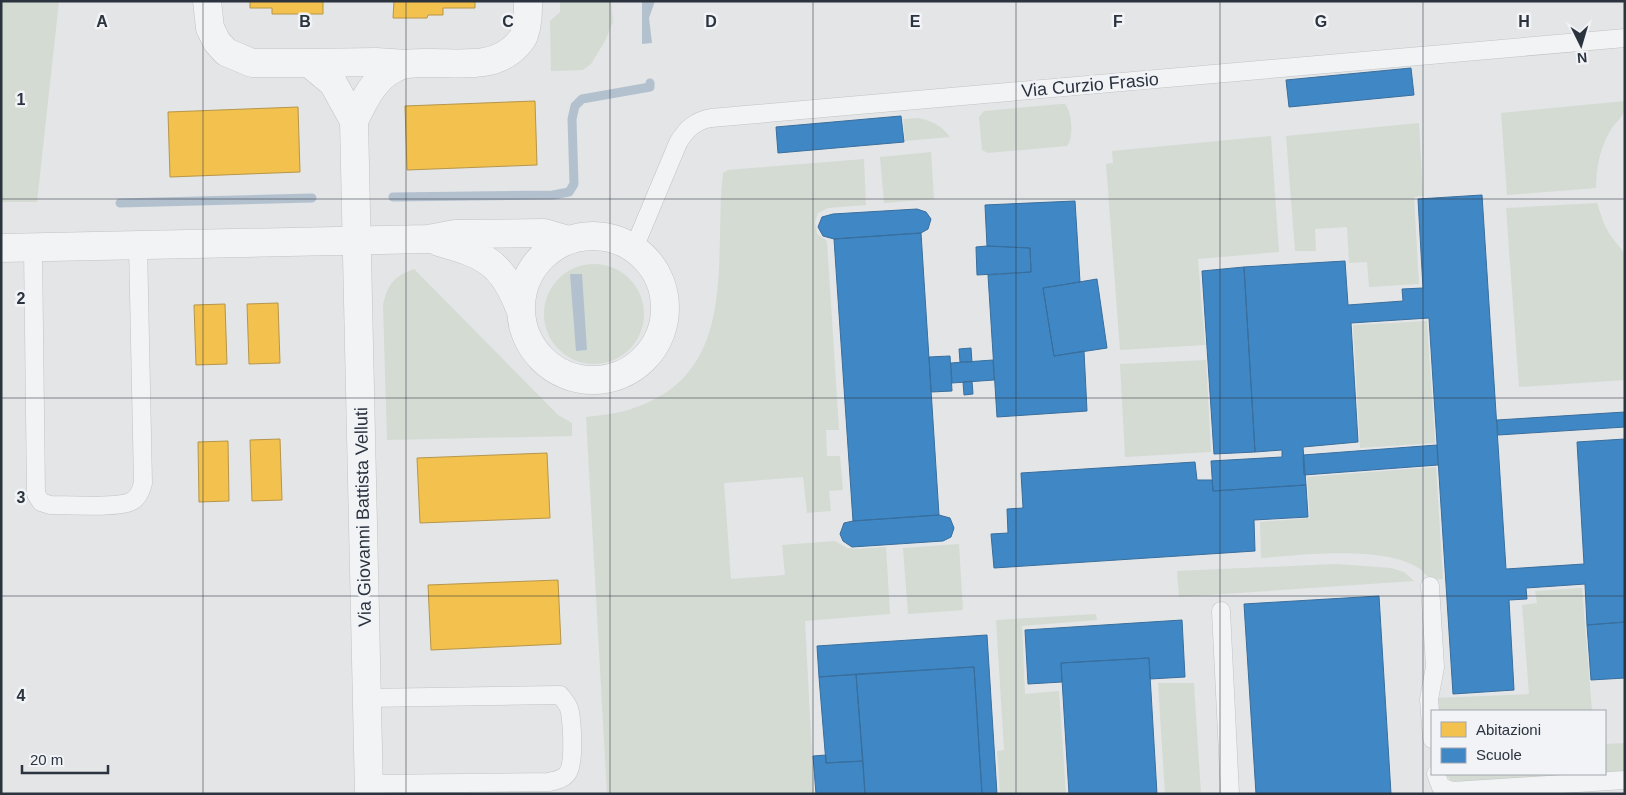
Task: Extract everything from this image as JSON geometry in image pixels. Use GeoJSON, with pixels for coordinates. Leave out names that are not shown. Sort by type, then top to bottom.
{"type":"FeatureCollection","features":[{"type":"Feature","properties":{"kind":"street"},"geometry":{"type":"LineString","coordinates":[[207,1],[210,28],[217,42],[226,52],[252,63],[376,62],[406,64],[480,64],[503,58],[524,37],[528,17],[528,1]]}},
{"type":"Feature","properties":{"kind":"street"},"geometry":{"type":"LineString","coordinates":[[309,63],[333,83],[354,122]]}},
{"type":"Feature","properties":{"kind":"street"},"geometry":{"type":"LineString","coordinates":[[354,122],[366,98],[378,81],[394,68],[406,64]]}},
{"type":"Feature","properties":{"kind":"street","name":"Via Giovanni Battista Velluti"},"geometry":{"type":"LineString","coordinates":[[354,122],[369,789]]}},
{"type":"Feature","properties":{"kind":"street"},"geometry":{"type":"LineString","coordinates":[[1,248],[428,239],[454,234],[544,233],[568,240]]}},
{"type":"Feature","properties":{"kind":"street"},"geometry":{"type":"LineString","coordinates":[[428,239],[474,253],[488,262],[506,280],[514,293],[520,309],[523,328],[532,346],[544,362],[561,373],[580,379],[599,380],[618,375],[628,371],[644,360],[656,344],[664,326],[666,306],[659,278],[649,261],[634,248],[616,239],[597,235],[577,237],[550,249],[536,263],[528,275],[520,309]]}},
{"type":"Feature","properties":{"kind":"lane","name":"Via Curzio Frasio"},"geometry":{"type":"LineString","coordinates":[[634,248],[683,134],[700,120],[1625,38]]}},
{"type":"Feature","properties":{"kind":"lane"},"geometry":{"type":"LineString","coordinates":[[33,248],[36,494],[41,502],[50,505],[119,505],[136,499],[143,483],[138,245]]}},
{"type":"Feature","properties":{"kind":"lane"},"geometry":{"type":"LineString","coordinates":[[1430,586],[1435,667],[1429,700],[1431,726]]}},
{"type":"Feature","properties":{"kind":"lane"},"geometry":{"type":"LineString","coordinates":[[1221,611],[1230,794]]}},
{"type":"Feature","properties":{"kind":"lane"},"geometry":{"type":"LineString","coordinates":[[366,698],[560,695],[570,710],[572,758],[568,773],[561,779],[549,782],[369,789]]}},
{"type":"Feature","properties":{"kind":"lane"},"geometry":{"type":"LineString","coordinates":[[1436,775],[1441,787],[1452,791],[1625,780]]}},
{"type":"Feature","properties":{"kind":"shaded area"},"geometry":{"type":"Polygon","coordinates":[[[1,1],[59,1],[37,202],[1,202],[1,1]]]}},
{"type":"Feature","properties":{"kind":"shaded area"},"geometry":{"type":"Polygon","coordinates":[[[560,1],[611,1],[613,22],[605,41],[591,64],[583,70],[551,71],[550,21],[560,12],[560,1]]]}},
{"type":"Feature","properties":{"kind":"shaded area"},"geometry":{"type":"Polygon","coordinates":[[[1625,101],[1624,111],[1610,131],[1601,151],[1596,188],[1507,195],[1501,113],[1625,101]]]}},
{"type":"Feature","properties":{"kind":"shaded area"},"geometry":{"type":"Polygon","coordinates":[[[1065,104],[1071,119],[1071,137],[1067,146],[988,153],[982,150],[979,117],[984,111],[1065,104]]]}},
{"type":"Feature","properties":{"kind":"shaded area"},"geometry":{"type":"Polygon","coordinates":[[[919,118],[936,124],[950,137],[905,141],[903,119],[919,118]]]}},
{"type":"Feature","properties":{"kind":"shaded area"},"geometry":{"type":"Polygon","coordinates":[[[1419,123],[1423,196],[1414,197],[1419,284],[1369,287],[1367,262],[1349,263],[1347,227],[1315,229],[1316,251],[1295,251],[1286,136],[1419,123]]]}},
{"type":"Feature","properties":{"kind":"shaded area"},"geometry":{"type":"Polygon","coordinates":[[[1271,136],[1279,252],[1198,259],[1205,345],[1120,350],[1106,164],[1113,163],[1112,151],[1271,136]]]}},
{"type":"Feature","properties":{"kind":"shaded area"},"geometry":{"type":"Polygon","coordinates":[[[931,152],[934,199],[884,203],[880,157],[931,152]]]}},
{"type":"Feature","properties":{"kind":"shaded area"},"geometry":{"type":"Polygon","coordinates":[[[864,159],[866,205],[828,208],[818,213],[815,222],[817,234],[827,241],[839,430],[826,430],[827,456],[840,456],[843,490],[829,491],[831,511],[807,513],[803,477],[724,483],[731,579],[785,575],[782,545],[835,541],[847,548],[886,547],[890,614],[805,621],[814,794],[607,794],[586,417],[628,410],[664,394],[689,371],[705,344],[714,313],[718,279],[723,173],[728,170],[864,159]]]}},
{"type":"Feature","properties":{"kind":"shaded area"},"geometry":{"type":"Polygon","coordinates":[[[1597,203],[1610,235],[1625,254],[1625,380],[1519,387],[1506,208],[1597,203]]]}},
{"type":"Feature","properties":{"kind":"shaded area"},"geometry":{"type":"Polygon","coordinates":[[[594,264],[613,268],[630,278],[640,295],[644,314],[640,333],[630,350],[613,360],[594,364],[575,360],[558,350],[548,333],[544,314],[548,295],[558,278],[575,268],[594,264]]]}},
{"type":"Feature","properties":{"kind":"shaded area"},"geometry":{"type":"Polygon","coordinates":[[[414,269],[558,415],[572,423],[572,436],[387,440],[383,305],[392,282],[414,269]]]}},
{"type":"Feature","properties":{"kind":"shaded area"},"geometry":{"type":"Polygon","coordinates":[[[1427,321],[1435,443],[1360,448],[1353,325],[1427,321]]]}},
{"type":"Feature","properties":{"kind":"shaded area"},"geometry":{"type":"Polygon","coordinates":[[[1206,360],[1211,452],[1125,457],[1120,364],[1206,360]]]}},
{"type":"Feature","properties":{"kind":"shaded area"},"geometry":{"type":"Polygon","coordinates":[[[1436,467],[1443,579],[1431,580],[1420,569],[1405,562],[1365,554],[1343,553],[1261,558],[1260,522],[1310,518],[1307,477],[1436,467]]]}},
{"type":"Feature","properties":{"kind":"shaded area"},"geometry":{"type":"Polygon","coordinates":[[[959,544],[963,610],[908,614],[903,548],[959,544]]]}},
{"type":"Feature","properties":{"kind":"shaded area"},"geometry":{"type":"Polygon","coordinates":[[[1336,564],[1391,568],[1404,572],[1414,581],[1179,597],[1177,571],[1336,564]]]}},
{"type":"Feature","properties":{"kind":"shaded area"},"geometry":{"type":"Polygon","coordinates":[[[1582,588],[1592,710],[1437,710],[1436,698],[1529,694],[1522,605],[1537,603],[1535,591],[1582,588]]]}},
{"type":"Feature","properties":{"kind":"shaded area"},"geometry":{"type":"Polygon","coordinates":[[[1096,614],[1097,620],[1022,626],[1025,694],[1059,691],[1066,794],[1000,794],[997,751],[1004,750],[996,620],[1096,614]]]}},
{"type":"Feature","properties":{"kind":"shaded area"},"geometry":{"type":"Polygon","coordinates":[[[1158,683],[1194,683],[1201,794],[1165,794],[1158,683]]]}},
{"type":"Feature","properties":{"kind":"shaded area"},"geometry":{"type":"Polygon","coordinates":[[[1625,743],[1625,774],[1469,785],[1450,780],[1447,775],[1606,775],[1606,744],[1625,743]]]}},
{"type":"Feature","properties":{"kind":"water"},"geometry":{"type":"Polygon","coordinates":[[[642,1],[655,1],[649,18],[652,43],[642,44],[642,1]]]}},
{"type":"Feature","properties":{"kind":"water"},"geometry":{"type":"Polygon","coordinates":[[[570,274],[582,274],[587,350],[576,351],[570,274]]]}},
{"type":"Feature","properties":{"kind":"building: Abitazioni"},"geometry":{"type":"Polygon","coordinates":[[[250,1],[323,1],[323,14],[272,14],[272,8],[250,8],[250,1]]]}},
{"type":"Feature","properties":{"kind":"building: Abitazioni"},"geometry":{"type":"Polygon","coordinates":[[[394,1],[475,1],[475,8],[443,8],[443,15],[428,15],[427,18],[393,18],[394,1]]]}},
{"type":"Feature","properties":{"kind":"building: Abitazioni"},"geometry":{"type":"Polygon","coordinates":[[[535,101],[537,165],[407,170],[405,106],[535,101]]]}},
{"type":"Feature","properties":{"kind":"building: Abitazioni"},"geometry":{"type":"Polygon","coordinates":[[[298,107],[300,172],[170,177],[168,112],[298,107]]]}},
{"type":"Feature","properties":{"kind":"building: Abitazioni"},"geometry":{"type":"Polygon","coordinates":[[[278,303],[280,363],[249,364],[247,304],[278,303]]]}},
{"type":"Feature","properties":{"kind":"building: Abitazioni"},"geometry":{"type":"Polygon","coordinates":[[[225,304],[227,364],[196,365],[194,305],[225,304]]]}},
{"type":"Feature","properties":{"kind":"building: Abitazioni"},"geometry":{"type":"Polygon","coordinates":[[[280,439],[282,500],[252,501],[250,440],[280,439]]]}},
{"type":"Feature","properties":{"kind":"building: Abitazioni"},"geometry":{"type":"Polygon","coordinates":[[[228,441],[229,501],[199,502],[198,442],[228,441]]]}},
{"type":"Feature","properties":{"kind":"building: Abitazioni"},"geometry":{"type":"Polygon","coordinates":[[[547,453],[550,518],[420,523],[417,458],[547,453]]]}},
{"type":"Feature","properties":{"kind":"building: Abitazioni"},"geometry":{"type":"Polygon","coordinates":[[[558,580],[561,644],[431,650],[428,585],[558,580]]]}},
{"type":"Feature","properties":{"kind":"building: Scuole"},"geometry":{"type":"Polygon","coordinates":[[[1411,68],[1414,95],[1289,107],[1286,80],[1411,68]]]}},
{"type":"Feature","properties":{"kind":"building: Scuole"},"geometry":{"type":"Polygon","coordinates":[[[901,116],[904,142],[778,153],[776,127],[901,116]]]}},
{"type":"Feature","properties":{"kind":"building: Scuole"},"geometry":{"type":"Polygon","coordinates":[[[1482,195],[1506,569],[1584,564],[1577,442],[1625,439],[1625,622],[1587,625],[1585,584],[1526,588],[1527,599],[1509,600],[1514,690],[1453,694],[1429,318],[1351,323],[1358,442],[1303,447],[1306,485],[1213,491],[1211,461],[1282,457],[1282,450],[1255,452],[1244,267],[1345,261],[1348,305],[1403,301],[1402,289],[1423,288],[1418,199],[1482,195]]]}},
{"type":"Feature","properties":{"kind":"building: Scuole"},"geometry":{"type":"Polygon","coordinates":[[[1075,201],[1080,282],[1043,288],[1054,356],[1084,351],[1087,411],[997,417],[988,275],[1031,272],[1030,248],[987,246],[985,205],[1075,201]]]}},
{"type":"Feature","properties":{"kind":"building: Scuole"},"geometry":{"type":"Polygon","coordinates":[[[917,209],[926,212],[931,219],[928,229],[921,233],[834,239],[823,236],[818,227],[822,217],[833,214],[917,209]]]}},
{"type":"Feature","properties":{"kind":"building: Scuole"},"geometry":{"type":"Polygon","coordinates":[[[921,233],[939,515],[853,521],[834,239],[921,233]]]}},
{"type":"Feature","properties":{"kind":"building: Scuole"},"geometry":{"type":"Polygon","coordinates":[[[976,247],[1030,248],[1031,272],[977,275],[976,247]]]}},
{"type":"Feature","properties":{"kind":"building: Scuole"},"geometry":{"type":"Polygon","coordinates":[[[1244,267],[1255,452],[1214,454],[1202,271],[1244,267]]]}},
{"type":"Feature","properties":{"kind":"building: Scuole"},"geometry":{"type":"Polygon","coordinates":[[[1097,279],[1107,348],[1054,356],[1043,288],[1097,279]]]}},
{"type":"Feature","properties":{"kind":"building: Scuole"},"geometry":{"type":"Polygon","coordinates":[[[971,348],[972,362],[960,362],[959,349],[971,348]]]}},
{"type":"Feature","properties":{"kind":"building: Scuole"},"geometry":{"type":"Polygon","coordinates":[[[950,356],[952,391],[931,392],[929,357],[950,356]]]}},
{"type":"Feature","properties":{"kind":"building: Scuole"},"geometry":{"type":"Polygon","coordinates":[[[993,360],[994,380],[952,383],[951,363],[993,360]]]}},
{"type":"Feature","properties":{"kind":"building: Scuole"},"geometry":{"type":"Polygon","coordinates":[[[972,381],[973,394],[964,395],[963,382],[972,381]]]}},
{"type":"Feature","properties":{"kind":"building: Scuole"},"geometry":{"type":"Polygon","coordinates":[[[1625,412],[1625,427],[1498,435],[1497,420],[1625,412]]]}},
{"type":"Feature","properties":{"kind":"building: Scuole"},"geometry":{"type":"Polygon","coordinates":[[[1437,445],[1438,465],[1304,475],[1303,455],[1437,445]]]}},
{"type":"Feature","properties":{"kind":"building: Scuole"},"geometry":{"type":"Polygon","coordinates":[[[1195,462],[1197,480],[1212,480],[1213,491],[1306,485],[1308,517],[1254,520],[1255,551],[994,568],[991,534],[1008,533],[1007,509],[1023,508],[1021,473],[1195,462]]]}},
{"type":"Feature","properties":{"kind":"building: Scuole"},"geometry":{"type":"Polygon","coordinates":[[[939,515],[950,518],[954,528],[951,537],[943,541],[852,547],[843,541],[840,534],[844,523],[853,521],[939,515]]]}},
{"type":"Feature","properties":{"kind":"building: Scuole"},"geometry":{"type":"Polygon","coordinates":[[[1379,596],[1391,794],[1256,794],[1244,604],[1379,596]]]}},
{"type":"Feature","properties":{"kind":"building: Scuole"},"geometry":{"type":"Polygon","coordinates":[[[1182,620],[1185,677],[1150,679],[1149,658],[1061,663],[1062,682],[1028,684],[1025,630],[1182,620]]]}},
{"type":"Feature","properties":{"kind":"building: Scuole"},"geometry":{"type":"Polygon","coordinates":[[[1625,622],[1625,678],[1591,680],[1587,625],[1625,622]]]}},
{"type":"Feature","properties":{"kind":"building: Scuole"},"geometry":{"type":"Polygon","coordinates":[[[987,635],[997,794],[982,794],[974,667],[819,677],[817,646],[987,635]]]}},
{"type":"Feature","properties":{"kind":"building: Scuole"},"geometry":{"type":"Polygon","coordinates":[[[1149,658],[1157,794],[1069,794],[1061,663],[1149,658]]]}},
{"type":"Feature","properties":{"kind":"building: Scuole"},"geometry":{"type":"Polygon","coordinates":[[[974,667],[982,794],[865,794],[856,674],[974,667]]]}},
{"type":"Feature","properties":{"kind":"building: Scuole"},"geometry":{"type":"Polygon","coordinates":[[[856,674],[863,761],[826,763],[819,677],[856,674]]]}},
{"type":"Feature","properties":{"kind":"building: Scuole"},"geometry":{"type":"Polygon","coordinates":[[[826,755],[826,763],[863,761],[865,794],[816,794],[813,756],[826,755]]]}},
{"type":"Feature","properties":{"kind":"waterway"},"geometry":{"type":"LineString","coordinates":[[393,197],[553,195],[569,192],[574,184],[572,119],[575,106],[582,99],[650,87],[650,83]]}},
{"type":"Feature","properties":{"kind":"waterway"},"geometry":{"type":"LineString","coordinates":[[120,203],[312,198]]}}]}
